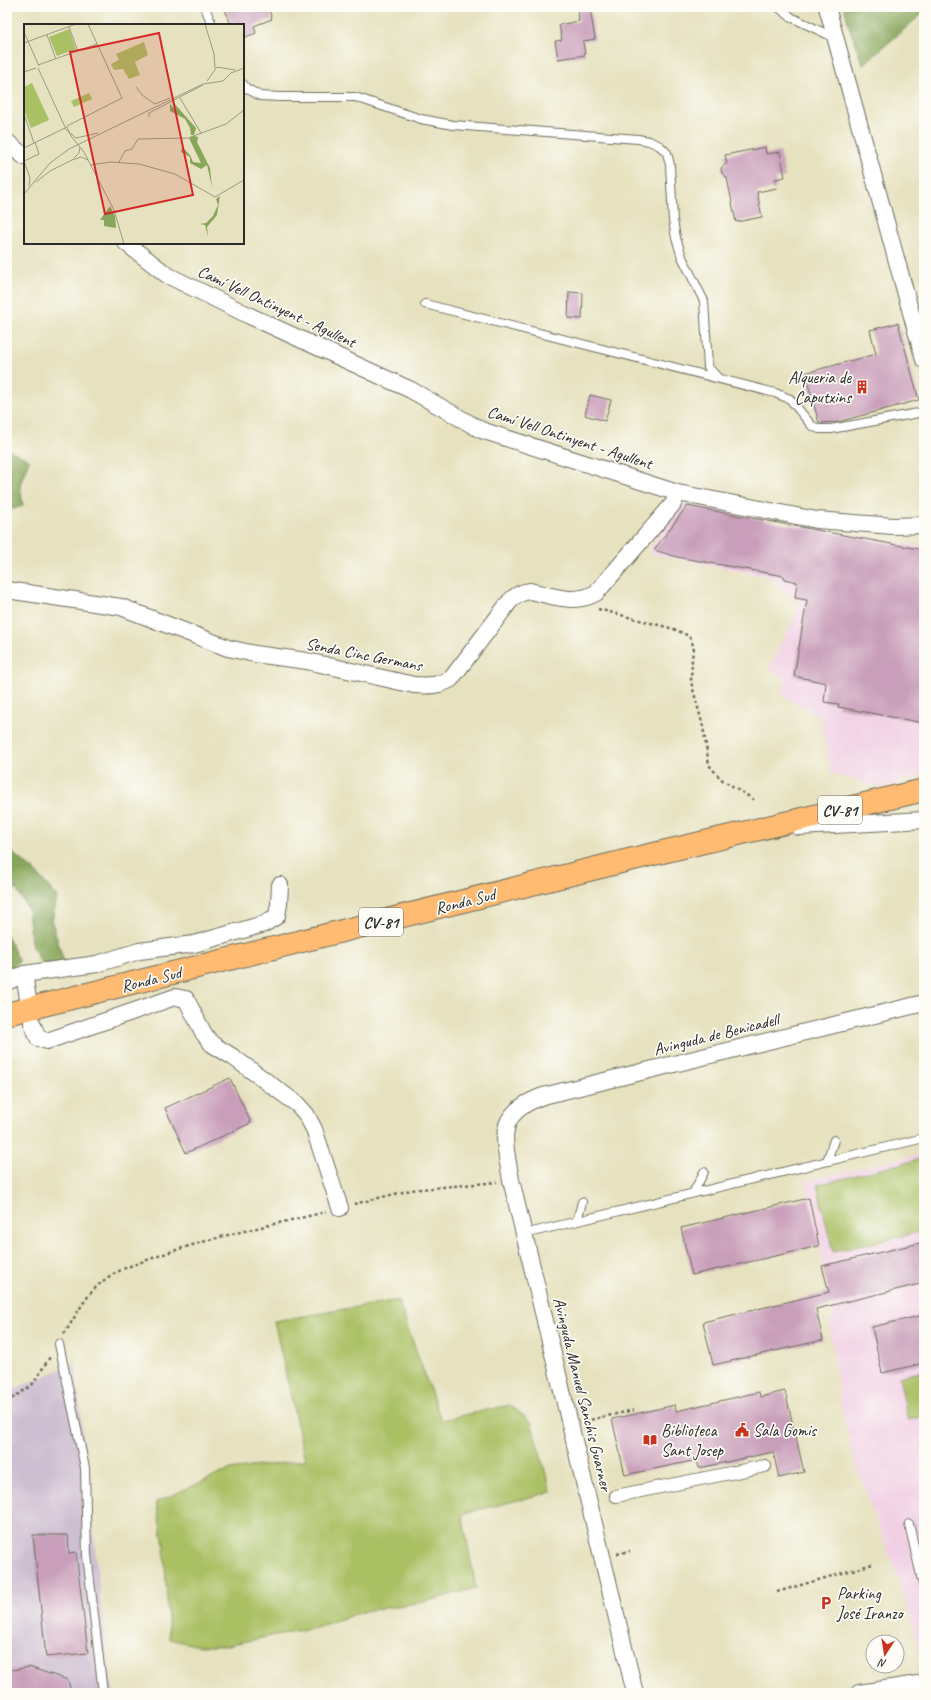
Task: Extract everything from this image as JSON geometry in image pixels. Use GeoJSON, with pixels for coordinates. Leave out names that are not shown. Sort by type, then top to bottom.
{"type":"FeatureCollection","features":[{"type":"Feature","properties":{"kind":"main road","name":"Ronda Sud"},"geometry":{"type":"LineString","coordinates":[[7,1014],[755,830],[924,790]]}},
{"type":"Feature","properties":{"kind":"street"},"geometry":{"type":"LineString","coordinates":[[827,7],[924,360]]}},
{"type":"Feature","properties":{"kind":"street"},"geometry":{"type":"LineString","coordinates":[[7,142],[24,156]]}},
{"type":"Feature","properties":{"kind":"street","name":"Camí Vell Ontinyent - Agullent"},"geometry":{"type":"LineString","coordinates":[[127,244],[167,275],[250,316],[411,390],[481,430],[678,493],[817,520],[892,526],[924,526]]}},
{"type":"Feature","properties":{"kind":"street"},"geometry":{"type":"LineString","coordinates":[[587,598],[596,593],[673,504],[678,493]]}},
{"type":"Feature","properties":{"kind":"street","name":"Senda Cinc Germans"},"geometry":{"type":"LineString","coordinates":[[7,590],[122,607],[233,649],[255,654],[306,661],[427,686],[444,683],[451,679],[516,595],[530,591],[568,600],[587,598]]}},
{"type":"Feature","properties":{"kind":"street"},"geometry":{"type":"LineString","coordinates":[[755,830],[924,820]]}},
{"type":"Feature","properties":{"kind":"street"},"geometry":{"type":"LineString","coordinates":[[7,982],[24,974],[97,964],[139,951],[194,944],[264,924],[277,916],[280,904],[280,884]]}},
{"type":"Feature","properties":{"kind":"street"},"geometry":{"type":"LineString","coordinates":[[24,974],[28,999]]}},
{"type":"Feature","properties":{"kind":"street"},"geometry":{"type":"LineString","coordinates":[[32,1023],[38,1038],[47,1041],[175,997],[186,999],[204,1034],[212,1044],[233,1057],[297,1104],[306,1114],[314,1129],[340,1208]]}},
{"type":"Feature","properties":{"kind":"street","name":"Avinguda de Benicadell"},"geometry":{"type":"LineString","coordinates":[[520,1107],[530,1101],[559,1092],[924,1003]]}},
{"type":"Feature","properties":{"kind":"street","name":"Avinguda Manuel Sanchis Guarner"},"geometry":{"type":"LineString","coordinates":[[520,1107],[507,1123],[505,1131],[511,1180],[635,1693]]}},
{"type":"Feature","properties":{"kind":"street"},"geometry":{"type":"LineString","coordinates":[[616,1496],[765,1466]]}},
{"type":"Feature","properties":{"kind":"street"},"geometry":{"type":"LineString","coordinates":[[859,1693],[924,1683]]}},
{"type":"Feature","properties":{"kind":"lane"},"geometry":{"type":"LineString","coordinates":[[205,7],[212,24]]}},
{"type":"Feature","properties":{"kind":"lane"},"geometry":{"type":"LineString","coordinates":[[778,7],[791,17],[835,38]]}},
{"type":"Feature","properties":{"kind":"lane"},"geometry":{"type":"LineString","coordinates":[[244,85],[260,96],[280,98],[355,97],[421,119],[453,125],[638,139],[649,141],[660,146],[666,154],[670,164],[673,220],[676,238],[682,257],[704,301],[708,367],[718,378]]}},
{"type":"Feature","properties":{"kind":"lane"},"geometry":{"type":"LineString","coordinates":[[425,304],[784,396],[790,399],[812,426],[819,429],[831,429],[924,412]]}},
{"type":"Feature","properties":{"kind":"lane"},"geometry":{"type":"LineString","coordinates":[[524,1234],[924,1138]]}},
{"type":"Feature","properties":{"kind":"lane"},"geometry":{"type":"LineString","coordinates":[[827,1161],[834,1140]]}},
{"type":"Feature","properties":{"kind":"lane"},"geometry":{"type":"LineString","coordinates":[[693,1193],[704,1172]]}},
{"type":"Feature","properties":{"kind":"lane"},"geometry":{"type":"LineString","coordinates":[[577,1221],[582,1202]]}},
{"type":"Feature","properties":{"kind":"lane"},"geometry":{"type":"LineString","coordinates":[[59,1344],[85,1468],[87,1555],[103,1693]]}},
{"type":"Feature","properties":{"kind":"lane"},"geometry":{"type":"LineString","coordinates":[[909,1524],[924,1589]]}},
{"type":"Feature","properties":{"kind":"path"},"geometry":{"type":"LineString","coordinates":[[587,598],[593,608],[674,629],[689,636],[694,647],[691,682],[702,726],[709,765],[721,779],[756,801]]}},
{"type":"Feature","properties":{"kind":"path"},"geometry":{"type":"LineString","coordinates":[[7,1402],[32,1385],[59,1344],[82,1304],[104,1280],[130,1266],[190,1244],[411,1190],[511,1180]]}},
{"type":"Feature","properties":{"kind":"path"},"geometry":{"type":"LineString","coordinates":[[586,1428],[584,1421],[634,1410]]}},
{"type":"Feature","properties":{"kind":"path"},"geometry":{"type":"LineString","coordinates":[[616,1554],[618,1562]]}},
{"type":"Feature","properties":{"kind":"path"},"geometry":{"type":"LineString","coordinates":[[777,1592],[874,1564]]}},
{"type":"Feature","properties":{"kind":"shaded area"},"geometry":{"type":"Polygon","coordinates":[[[684,503],[782,523],[924,547],[924,774],[883,788],[831,773],[820,716],[783,696],[785,679],[769,668],[800,605],[770,577],[652,554],[648,550],[684,503]]]}},
{"type":"Feature","properties":{"kind":"shaded area"},"geometry":{"type":"Polygon","coordinates":[[[924,1153],[924,1658],[922,1658],[900,1584],[854,1461],[840,1400],[829,1321],[834,1317],[805,1181],[924,1153]]]}},
{"type":"Feature","properties":{"kind":"shaded area"},"geometry":{"type":"Polygon","coordinates":[[[75,1363],[107,1661],[114,1693],[7,1693],[7,1392],[75,1363]]]}},
{"type":"Feature","properties":{"kind":"green space"},"geometry":{"type":"Polygon","coordinates":[[[844,7],[924,7],[924,12],[863,65],[849,27],[844,7]]]}},
{"type":"Feature","properties":{"kind":"green space"},"geometry":{"type":"Polygon","coordinates":[[[7,449],[29,460],[20,485],[23,506],[12,509],[7,500],[7,449]]]}},
{"type":"Feature","properties":{"kind":"green space"},"geometry":{"type":"Polygon","coordinates":[[[7,849],[35,871],[57,897],[52,922],[64,962],[42,965],[31,943],[28,909],[13,884],[7,883],[7,849]]]}},
{"type":"Feature","properties":{"kind":"green space"},"geometry":{"type":"Polygon","coordinates":[[[7,935],[19,961],[7,973],[7,935]]]}},
{"type":"Feature","properties":{"kind":"green space"},"geometry":{"type":"Polygon","coordinates":[[[924,1158],[924,1231],[833,1252],[817,1185],[924,1158]]]}},
{"type":"Feature","properties":{"kind":"green space"},"geometry":{"type":"Polygon","coordinates":[[[398,1300],[441,1420],[510,1405],[531,1422],[551,1492],[462,1514],[476,1588],[423,1602],[365,1611],[320,1626],[223,1646],[198,1646],[169,1639],[164,1545],[156,1502],[229,1470],[305,1460],[274,1321],[398,1300]]]}},
{"type":"Feature","properties":{"kind":"green space"},"geometry":{"type":"Polygon","coordinates":[[[924,1371],[924,1416],[908,1420],[899,1377],[924,1371]]]}},
{"type":"Feature","properties":{"kind":"building"},"geometry":{"type":"Polygon","coordinates":[[[224,7],[268,7],[272,19],[254,26],[256,33],[244,38],[244,24],[231,24],[224,7]]]}},
{"type":"Feature","properties":{"kind":"building"},"geometry":{"type":"Polygon","coordinates":[[[590,9],[595,39],[583,41],[585,55],[558,59],[555,41],[562,40],[559,25],[579,21],[578,11],[590,9]]]}},
{"type":"Feature","properties":{"kind":"building"},"geometry":{"type":"Polygon","coordinates":[[[765,147],[766,154],[780,152],[785,177],[775,179],[777,188],[757,192],[762,217],[736,222],[727,178],[722,173],[721,168],[727,163],[725,155],[765,147]]]}},
{"type":"Feature","properties":{"kind":"building"},"geometry":{"type":"Polygon","coordinates":[[[569,292],[583,293],[582,319],[568,318],[569,292]]]}},
{"type":"Feature","properties":{"kind":"building","name":"Alqueria de Caputxins"},"geometry":{"type":"Polygon","coordinates":[[[898,323],[919,400],[838,422],[819,423],[805,373],[876,354],[870,330],[898,323]]]}},
{"type":"Feature","properties":{"kind":"building"},"geometry":{"type":"Polygon","coordinates":[[[590,395],[611,400],[605,421],[585,415],[590,395]]]}},
{"type":"Feature","properties":{"kind":"building"},"geometry":{"type":"Polygon","coordinates":[[[687,506],[924,550],[924,723],[838,707],[839,704],[824,702],[826,683],[794,676],[807,600],[795,598],[797,582],[784,579],[784,576],[677,557],[654,550],[687,506]]]}},
{"type":"Feature","properties":{"kind":"building"},"geometry":{"type":"Polygon","coordinates":[[[230,1078],[251,1123],[186,1153],[165,1108],[230,1078]]]}},
{"type":"Feature","properties":{"kind":"building"},"geometry":{"type":"Polygon","coordinates":[[[809,1198],[819,1246],[692,1275],[681,1228],[809,1198]]]}},
{"type":"Feature","properties":{"kind":"building"},"geometry":{"type":"Polygon","coordinates":[[[924,1242],[924,1283],[816,1309],[823,1340],[713,1365],[703,1322],[829,1292],[822,1266],[924,1242]]]}},
{"type":"Feature","properties":{"kind":"building"},"geometry":{"type":"Polygon","coordinates":[[[924,1315],[924,1363],[882,1373],[872,1327],[924,1315]]]}},
{"type":"Feature","properties":{"kind":"building","name":"Sala Gomis"},"geometry":{"type":"Polygon","coordinates":[[[785,1391],[804,1472],[779,1478],[773,1452],[699,1468],[697,1460],[625,1475],[612,1419],[675,1405],[676,1411],[759,1392],[760,1397],[785,1391]]]}},
{"type":"Feature","properties":{"kind":"building"},"geometry":{"type":"Polygon","coordinates":[[[33,1535],[68,1535],[69,1553],[76,1552],[88,1653],[46,1657],[33,1535]]]}},
{"type":"Feature","properties":{"kind":"building"},"geometry":{"type":"Polygon","coordinates":[[[29,1667],[68,1680],[71,1693],[34,1693],[33,1688],[7,1693],[7,1671],[29,1667]]]}},
{"type":"Feature","properties":{"kind":"place","name":"Alqueria de Caputxins"},"geometry":{"type":"Point","coordinates":[862,387]}},
{"type":"Feature","properties":{"kind":"place","name":"Sala Gomis"},"geometry":{"type":"Point","coordinates":[742,1430]}},
{"type":"Feature","properties":{"kind":"place","name":"Biblioteca Sant Josep"},"geometry":{"type":"Point","coordinates":[650,1440]}},
{"type":"Feature","properties":{"kind":"place","name":"Parking José Iranzo"},"geometry":{"type":"Point","coordinates":[826,1603]}}]}
